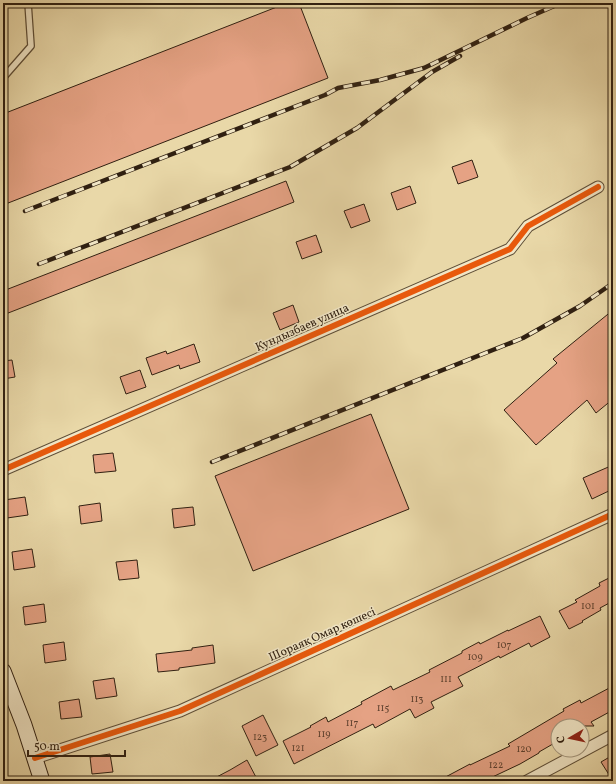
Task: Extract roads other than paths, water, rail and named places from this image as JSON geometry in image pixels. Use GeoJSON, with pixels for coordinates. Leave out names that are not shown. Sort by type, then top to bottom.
{"type":"FeatureCollection","features":[{"type":"Feature","properties":{"kind":"street","name":"Кундызбаев улица"},"geometry":{"type":"LineString","coordinates":[[3,470],[510,249],[528,226],[598,188]]}},
{"type":"Feature","properties":{"kind":"street","name":"Шораяқ Омар көшесі"},"geometry":{"type":"LineString","coordinates":[[35,758],[180,711],[612,516]]}},
{"type":"Feature","properties":{"kind":"street"},"geometry":{"type":"LineString","coordinates":[[3,672],[24,725],[42,781]]}},
{"type":"Feature","properties":{"kind":"street"},"geometry":{"type":"LineString","coordinates":[[527,781],[613,734]]}},
{"type":"Feature","properties":{"kind":"lane"},"geometry":{"type":"LineString","coordinates":[[3,78],[31,46],[28,3]]}},
{"type":"Feature","properties":{"kind":"railway"},"geometry":{"type":"LineString","coordinates":[[25,211],[325,95],[338,88],[380,80],[424,68],[561,3]]}},
{"type":"Feature","properties":{"kind":"railway"},"geometry":{"type":"LineString","coordinates":[[39,264],[290,167],[357,128],[432,72],[460,56]]}},
{"type":"Feature","properties":{"kind":"railway"},"geometry":{"type":"LineString","coordinates":[[212,462],[523,338],[580,306],[613,283]]}}]}
